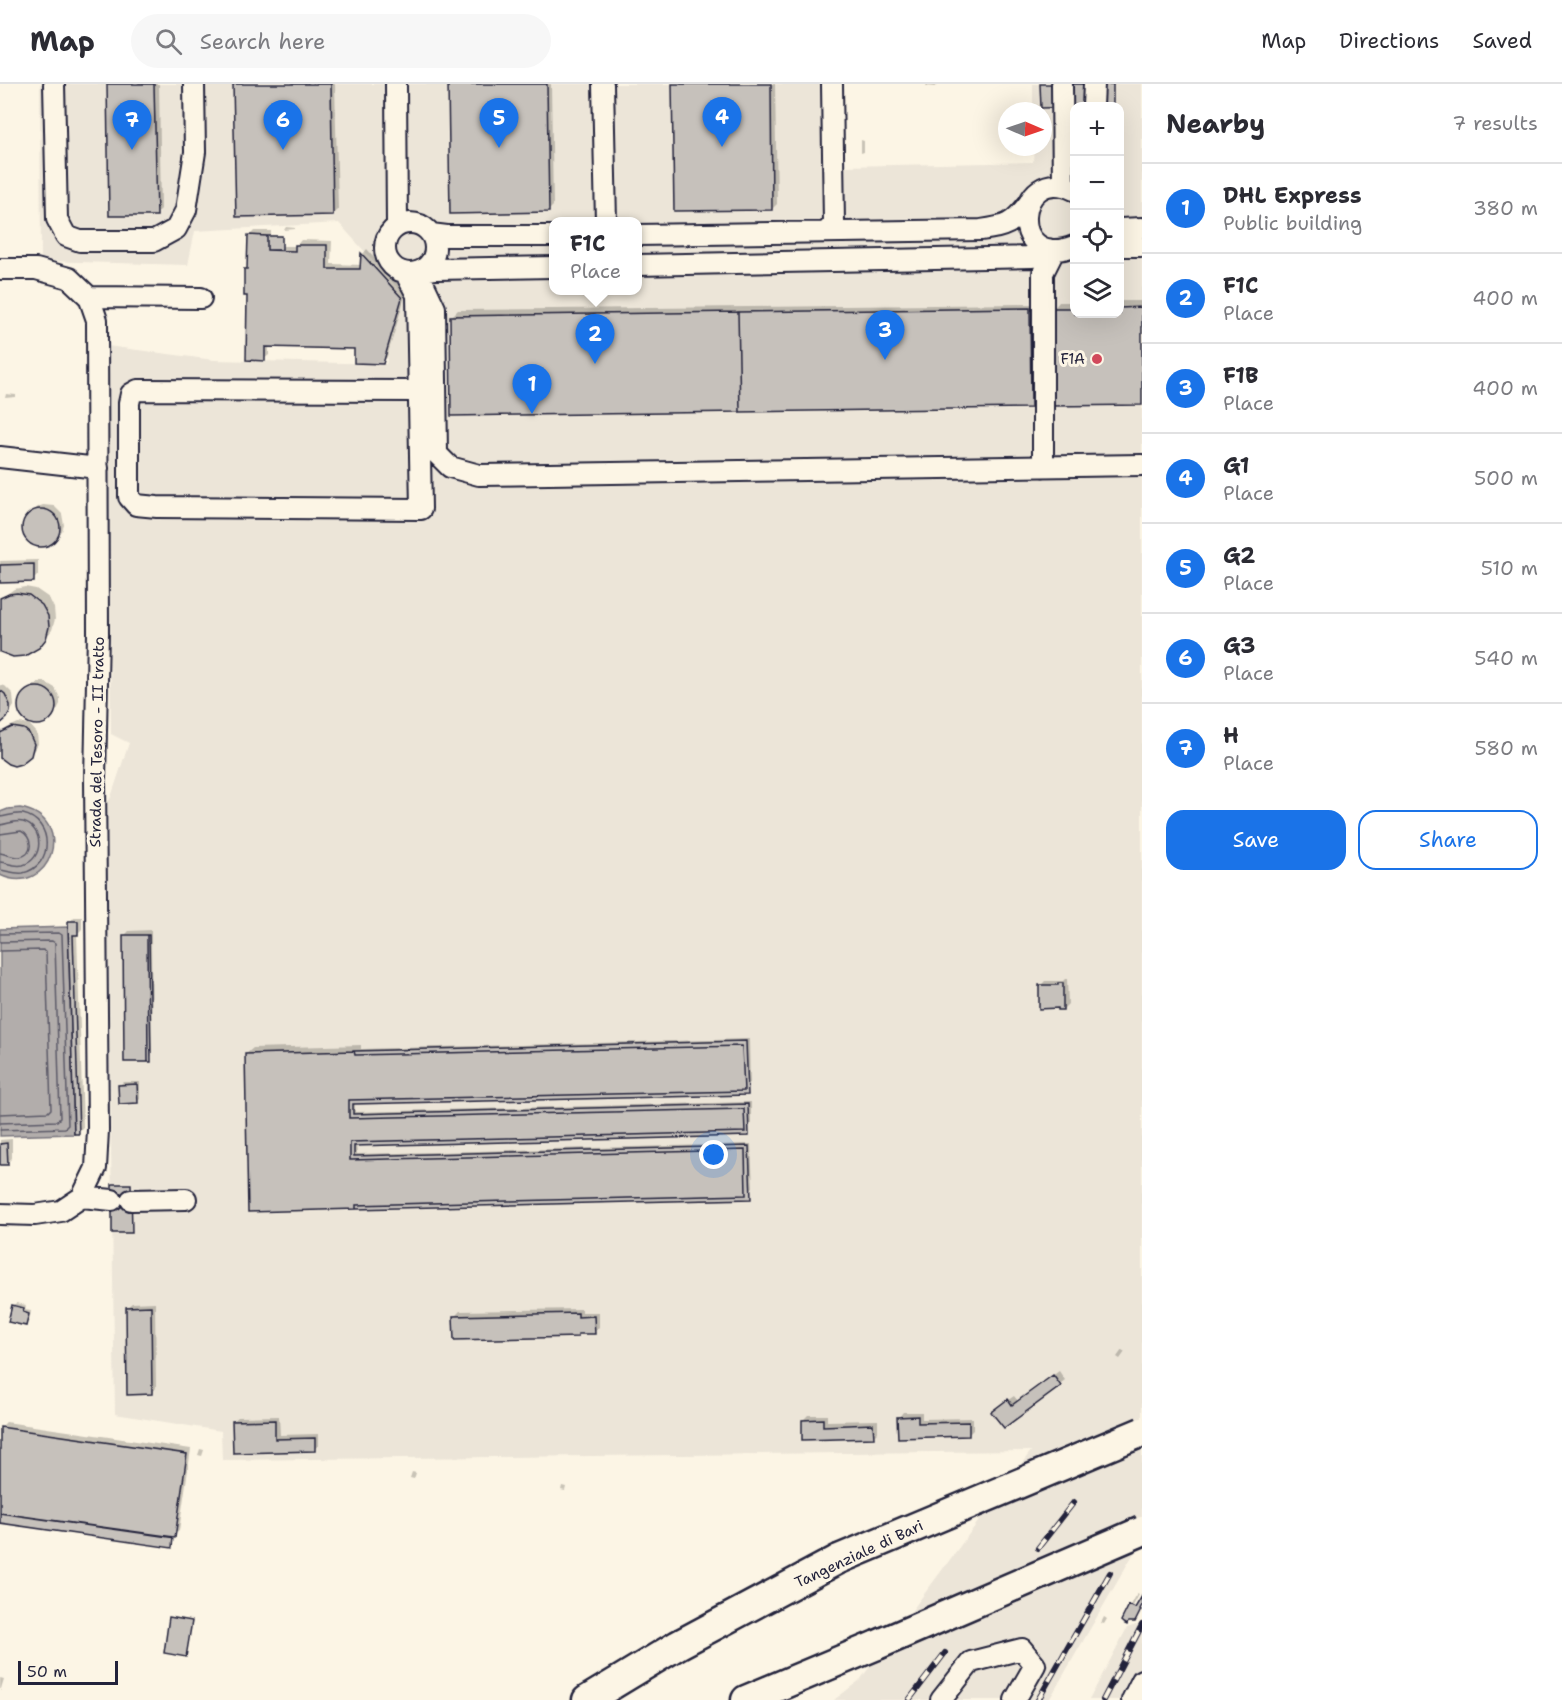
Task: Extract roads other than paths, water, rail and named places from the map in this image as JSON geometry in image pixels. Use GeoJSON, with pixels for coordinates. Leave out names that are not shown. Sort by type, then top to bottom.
{"type":"FeatureCollection","features":[{"type":"Feature","properties":{"kind":"highway","name":"Tangenziale di Bari"},"geometry":{"type":"LineString","coordinates":[[587,1700],[678,1645],[839,1559],[1142,1432]]}},
{"type":"Feature","properties":{"kind":"highway"},"geometry":{"type":"LineString","coordinates":[[746,1700],[1142,1531]]}},
{"type":"Feature","properties":{"kind":"street"},"geometry":{"type":"LineString","coordinates":[[54,84],[57,219],[66,236],[80,241],[154,241],[176,229],[186,210],[195,152],[194,84]]}},
{"type":"Feature","properties":{"kind":"street"},"geometry":{"type":"LineString","coordinates":[[396,84],[398,226]]}},
{"type":"Feature","properties":{"kind":"street"},"geometry":{"type":"LineString","coordinates":[[603,84],[606,217]]}},
{"type":"Feature","properties":{"kind":"street"},"geometry":{"type":"LineString","coordinates":[[826,232],[834,224],[832,84]]}},
{"type":"Feature","properties":{"kind":"street"},"geometry":{"type":"LineString","coordinates":[[642,235],[981,230],[1005,226],[1018,218],[1036,194],[1046,188],[1069,188],[1062,84]]}},
{"type":"Feature","properties":{"kind":"street"},"geometry":{"type":"LineString","coordinates":[[1093,102],[1094,84]]}},
{"type":"Feature","properties":{"kind":"street"},"geometry":{"type":"LineString","coordinates":[[1029,203],[1025,222],[1028,231],[1039,245],[1051,250]]}},
{"type":"Feature","properties":{"kind":"street"},"geometry":{"type":"LineString","coordinates":[[411,272],[429,265],[435,252],[431,234],[418,224],[410,223],[398,226],[388,236],[385,245],[389,261],[396,268],[411,272],[436,269],[549,267]]}},
{"type":"Feature","properties":{"kind":"street"},"geometry":{"type":"LineString","coordinates":[[1124,229],[1142,228]]}},
{"type":"Feature","properties":{"kind":"street"},"geometry":{"type":"LineString","coordinates":[[431,234],[549,236]]}},
{"type":"Feature","properties":{"kind":"street"},"geometry":{"type":"LineString","coordinates":[[1124,246],[1142,246]]}},
{"type":"Feature","properties":{"kind":"street"},"geometry":{"type":"LineString","coordinates":[[642,265],[1032,257],[1051,250],[1070,248]]}},
{"type":"Feature","properties":{"kind":"street"},"geometry":{"type":"LineString","coordinates":[[1043,467],[1043,273],[1051,250]]}},
{"type":"Feature","properties":{"kind":"street"},"geometry":{"type":"LineString","coordinates":[[0,269],[36,269],[69,279],[89,297],[201,298]]}},
{"type":"Feature","properties":{"kind":"street"},"geometry":{"type":"LineString","coordinates":[[411,272],[417,295],[419,391],[421,509],[157,507],[136,505],[129,497],[129,403],[131,394],[138,390],[419,391]]}},
{"type":"Feature","properties":{"kind":"street"},"geometry":{"type":"LineString","coordinates":[[411,272],[435,308],[437,454],[450,467],[479,475],[1142,465]]}},
{"type":"Feature","properties":{"kind":"street","name":"Strada del Tesoro - II tratto"},"geometry":{"type":"LineString","coordinates":[[82,1197],[96,1168],[98,1130],[95,779],[99,633],[97,320],[89,297]]}},
{"type":"Feature","properties":{"kind":"street"},"geometry":{"type":"LineString","coordinates":[[0,457],[98,468]]}},
{"type":"Feature","properties":{"kind":"street"},"geometry":{"type":"LineString","coordinates":[[0,1214],[35,1215],[61,1211],[82,1197],[122,1200],[186,1199]]}},
{"type":"Feature","properties":{"kind":"street"},"geometry":{"type":"LineString","coordinates":[[941,1700],[971,1662],[1022,1649],[1035,1665],[1015,1700]]}},
{"type":"Feature","properties":{"kind":"street"},"geometry":{"type":"LineString","coordinates":[[1132,1700],[1142,1680]]}},
{"type":"Feature","properties":{"kind":"water"},"geometry":{"type":"Polygon","coordinates":[[[20,808],[38,815],[49,826],[53,840],[51,854],[44,867],[33,876],[18,879],[0,875],[0,812],[20,808]]]}},
{"type":"Feature","properties":{"kind":"water"},"geometry":{"type":"Polygon","coordinates":[[[68,927],[74,1134],[0,1136],[0,929],[68,927]]]}},
{"type":"Feature","properties":{"kind":"railway"},"geometry":{"type":"LineString","coordinates":[[1038,1548],[1074,1502]]}},
{"type":"Feature","properties":{"kind":"railway"},"geometry":{"type":"LineString","coordinates":[[1038,1700],[1110,1573]]}},
{"type":"Feature","properties":{"kind":"railway"},"geometry":{"type":"LineString","coordinates":[[1103,1700],[1142,1625]]}},
{"type":"Feature","properties":{"kind":"railway"},"geometry":{"type":"LineString","coordinates":[[909,1700],[945,1653]]}},
{"type":"Feature","properties":{"kind":"place","name":"G1"},"geometry":{"type":"Point","coordinates":[722,147]}},
{"type":"Feature","properties":{"kind":"place","name":"G2"},"geometry":{"type":"Point","coordinates":[499,148]}},
{"type":"Feature","properties":{"kind":"place","name":"H"},"geometry":{"type":"Point","coordinates":[132,150]}},
{"type":"Feature","properties":{"kind":"place","name":"G3"},"geometry":{"type":"Point","coordinates":[283,150]}},
{"type":"Feature","properties":{"kind":"place","name":"F1A"},"geometry":{"type":"Point","coordinates":[1097,359]}},
{"type":"Feature","properties":{"kind":"place","name":"F1B"},"geometry":{"type":"Point","coordinates":[885,360]}},
{"type":"Feature","properties":{"kind":"place","name":"F1C"},"geometry":{"type":"Point","coordinates":[595,364]}},
{"type":"Feature","properties":{"kind":"place","name":"DHL Express"},"geometry":{"type":"Point","coordinates":[532,414]}}]}
